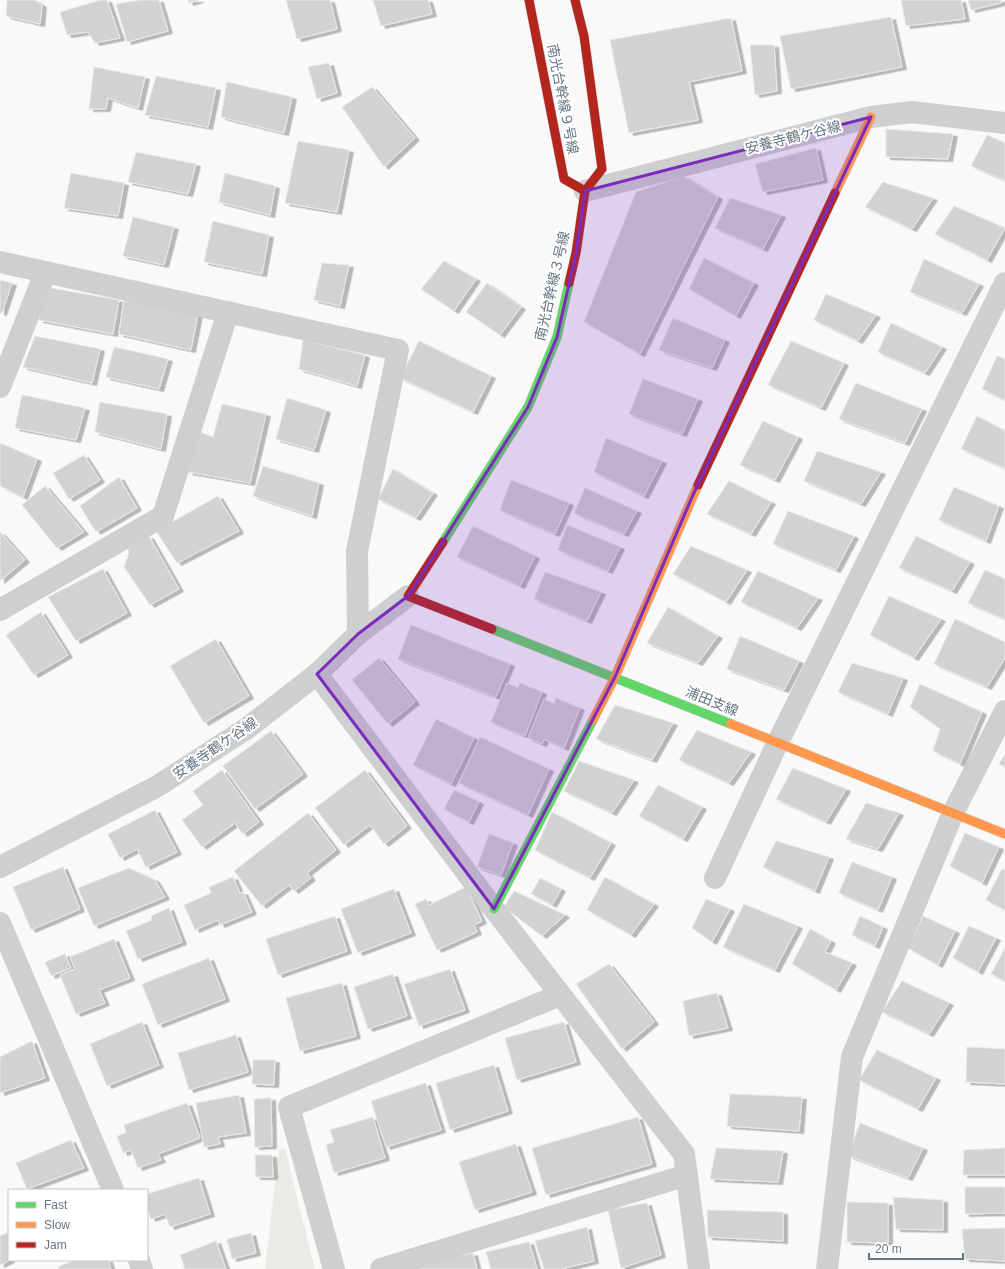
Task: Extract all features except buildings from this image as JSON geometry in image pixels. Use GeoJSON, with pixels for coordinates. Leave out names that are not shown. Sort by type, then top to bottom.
{"type":"FeatureCollection","features":[{"type":"Feature","properties":{"kind":"street","name":"南光台幹線９号線"},"geometry":{"type":"LineString","coordinates":[[529,0],[564,180],[585,191]]}},
{"type":"Feature","properties":{"kind":"street","name":"南光台幹線３号線"},"geometry":{"type":"LineString","coordinates":[[408,596],[528,407],[557,337],[576,253],[585,191],[602,169],[584,36],[576,0]]}},
{"type":"Feature","properties":{"kind":"street","name":"安養寺鶴ケ谷線"},"geometry":{"type":"LineString","coordinates":[[585,191],[871,118],[912,112],[1005,123]]}},
{"type":"Feature","properties":{"kind":"street"},"geometry":{"type":"LineString","coordinates":[[494,909],[615,678],[693,495],[871,118]]}},
{"type":"Feature","properties":{"kind":"street"},"geometry":{"type":"LineString","coordinates":[[0,262],[398,350],[357,551],[358,634]]}},
{"type":"Feature","properties":{"kind":"street"},"geometry":{"type":"LineString","coordinates":[[0,387],[45,273]]}},
{"type":"Feature","properties":{"kind":"street"},"geometry":{"type":"LineString","coordinates":[[715,878],[778,742],[1005,283]]}},
{"type":"Feature","properties":{"kind":"street"},"geometry":{"type":"LineString","coordinates":[[0,610],[163,516],[228,312]]}},
{"type":"Feature","properties":{"kind":"street","name":"安養寺鶴ケ谷線"},"geometry":{"type":"LineString","coordinates":[[0,867],[156,787],[246,729],[317,674],[358,634],[408,596]]}},
{"type":"Feature","properties":{"kind":"street","name":"浦田支線"},"geometry":{"type":"LineString","coordinates":[[408,596],[778,742],[1005,834]]}},
{"type":"Feature","properties":{"kind":"street"},"geometry":{"type":"LineString","coordinates":[[317,674],[494,909],[684,1154],[699,1269]]}},
{"type":"Feature","properties":{"kind":"street"},"geometry":{"type":"LineString","coordinates":[[827,1269],[852,1057],[953,813],[1005,711]]}},
{"type":"Feature","properties":{"kind":"street"},"geometry":{"type":"LineString","coordinates":[[0,923],[112,1189]]}},
{"type":"Feature","properties":{"kind":"street"},"geometry":{"type":"LineString","coordinates":[[334,1269],[290,1107],[560,995]]}},
{"type":"Feature","properties":{"kind":"street"},"geometry":{"type":"LineString","coordinates":[[381,1269],[687,1176]]}},
{"type":"Feature","properties":{"kind":"highlighted area"},"geometry":{"type":"Polygon","coordinates":[[[871,117],[693,495],[615,677],[494,909],[317,674],[358,634],[408,596],[528,407],[557,337],[576,253],[585,191],[871,117]]]}},
{"type":"Feature","properties":{"kind":"shaded area"},"geometry":{"type":"Polygon","coordinates":[[[285,1148],[315,1269],[265,1269],[279,1150],[285,1148]]]}},
{"type":"Feature","properties":{"kind":"traffic: fast"},"geometry":{"type":"LineString","coordinates":[[443,542],[528,407],[557,337],[569,283]]}},
{"type":"Feature","properties":{"kind":"traffic: fast"},"geometry":{"type":"LineString","coordinates":[[492,629],[731,724]]}},
{"type":"Feature","properties":{"kind":"traffic: fast"},"geometry":{"type":"LineString","coordinates":[[494,909],[593,720]]}},
{"type":"Feature","properties":{"kind":"traffic: slow"},"geometry":{"type":"LineString","coordinates":[[835,193],[871,117]]}},
{"type":"Feature","properties":{"kind":"traffic: slow"},"geometry":{"type":"LineString","coordinates":[[593,720],[615,677],[698,485]]}},
{"type":"Feature","properties":{"kind":"traffic: slow"},"geometry":{"type":"LineString","coordinates":[[731,724],[1005,834]]}},
{"type":"Feature","properties":{"kind":"traffic: jam"},"geometry":{"type":"LineString","coordinates":[[529,0],[564,179],[585,191]]}},
{"type":"Feature","properties":{"kind":"traffic: jam"},"geometry":{"type":"LineString","coordinates":[[569,283],[576,253],[585,191],[602,169],[584,36],[575,0]]}},
{"type":"Feature","properties":{"kind":"traffic: jam"},"geometry":{"type":"LineString","coordinates":[[698,485],[835,193]]}},
{"type":"Feature","properties":{"kind":"traffic: jam"},"geometry":{"type":"LineString","coordinates":[[443,542],[408,596],[492,629]]}}]}
